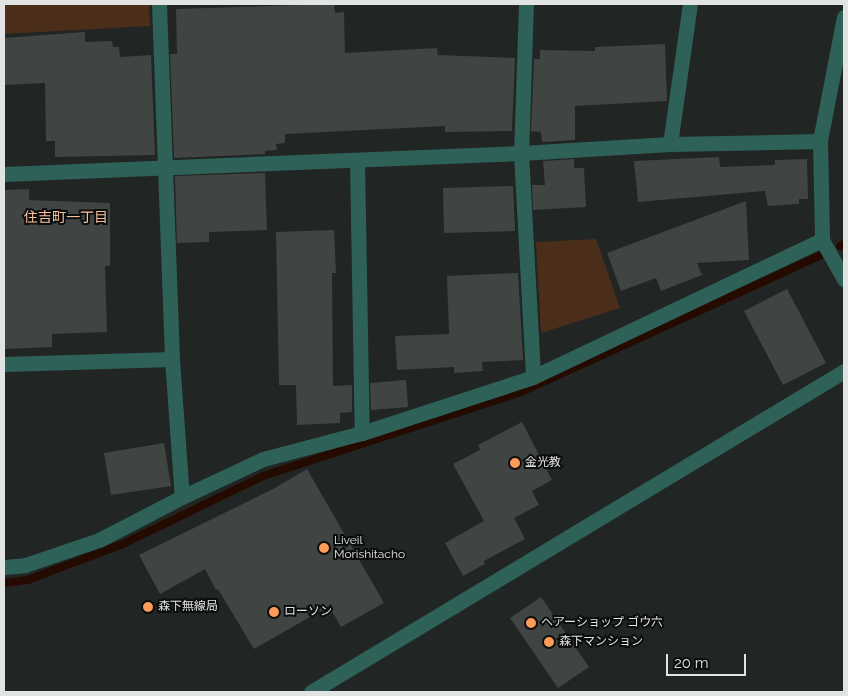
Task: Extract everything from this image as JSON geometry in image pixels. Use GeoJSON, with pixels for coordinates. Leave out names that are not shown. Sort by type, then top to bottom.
{"type":"FeatureCollection","features":[{"type":"Feature","properties":{"kind":"street"},"geometry":{"type":"LineString","coordinates":[[159,4],[172,359],[182,497]]}},
{"type":"Feature","properties":{"kind":"street"},"geometry":{"type":"LineString","coordinates":[[526,4],[521,153],[533,377]]}},
{"type":"Feature","properties":{"kind":"street"},"geometry":{"type":"LineString","coordinates":[[670,144],[690,4]]}},
{"type":"Feature","properties":{"kind":"street"},"geometry":{"type":"LineString","coordinates":[[844,17],[820,141],[822,240],[844,278]]}},
{"type":"Feature","properties":{"kind":"street"},"geometry":{"type":"LineString","coordinates":[[4,174],[166,169],[521,153],[670,144],[820,141]]}},
{"type":"Feature","properties":{"kind":"street"},"geometry":{"type":"LineString","coordinates":[[357,160],[362,433]]}},
{"type":"Feature","properties":{"kind":"street"},"geometry":{"type":"LineString","coordinates":[[4,567],[25,565],[99,540],[182,497],[263,459],[362,433],[533,377],[822,240]]}},
{"type":"Feature","properties":{"kind":"street"},"geometry":{"type":"LineString","coordinates":[[4,364],[172,359]]}},
{"type":"Feature","properties":{"kind":"street"},"geometry":{"type":"LineString","coordinates":[[311,692],[844,371]]}},
{"type":"Feature","properties":{"kind":"shaded area"},"geometry":{"type":"Polygon","coordinates":[[[4,4],[149,4],[150,26],[4,34],[4,4]]]}},
{"type":"Feature","properties":{"kind":"shaded area"},"geometry":{"type":"Polygon","coordinates":[[[596,239],[620,308],[541,333],[536,242],[596,239]]]}},
{"type":"Feature","properties":{"kind":"building"},"geometry":{"type":"Polygon","coordinates":[[[334,4],[335,13],[344,12],[345,53],[437,48],[438,55],[515,58],[512,131],[445,132],[445,126],[285,134],[285,143],[276,144],[277,150],[265,151],[265,154],[174,158],[170,54],[177,54],[176,9],[334,4]]]}},
{"type":"Feature","properties":{"kind":"building"},"geometry":{"type":"Polygon","coordinates":[[[85,32],[85,42],[112,41],[113,47],[119,47],[120,57],[151,55],[155,155],[55,157],[55,141],[46,141],[45,83],[4,85],[4,38],[85,32]]]}},
{"type":"Feature","properties":{"kind":"building"},"geometry":{"type":"Polygon","coordinates":[[[665,44],[667,101],[575,106],[575,140],[542,142],[541,132],[531,131],[534,59],[540,59],[540,50],[595,51],[595,47],[665,44]]]}},
{"type":"Feature","properties":{"kind":"building"},"geometry":{"type":"Polygon","coordinates":[[[719,157],[720,167],[775,165],[775,160],[807,159],[808,199],[799,199],[799,204],[768,206],[765,191],[638,202],[634,161],[719,157]]]}},
{"type":"Feature","properties":{"kind":"building"},"geometry":{"type":"Polygon","coordinates":[[[574,159],[574,168],[584,168],[586,207],[533,210],[532,185],[545,185],[543,161],[574,159]]]}},
{"type":"Feature","properties":{"kind":"building"},"geometry":{"type":"Polygon","coordinates":[[[265,173],[267,230],[209,232],[209,242],[177,243],[175,176],[265,173]]]}},
{"type":"Feature","properties":{"kind":"building"},"geometry":{"type":"Polygon","coordinates":[[[513,186],[515,231],[444,233],[443,188],[513,186]]]}},
{"type":"Feature","properties":{"kind":"building"},"geometry":{"type":"Polygon","coordinates":[[[29,189],[29,200],[110,203],[110,266],[105,266],[107,332],[52,334],[52,347],[4,349],[4,190],[29,189]]]}},
{"type":"Feature","properties":{"kind":"building"},"geometry":{"type":"Polygon","coordinates":[[[746,201],[749,260],[697,263],[702,275],[661,291],[656,278],[621,291],[607,253],[746,201]]]}},
{"type":"Feature","properties":{"kind":"building"},"geometry":{"type":"Polygon","coordinates":[[[334,230],[336,273],[332,273],[333,386],[352,385],[352,412],[340,413],[340,423],[297,425],[296,385],[279,385],[276,232],[334,230]]]}},
{"type":"Feature","properties":{"kind":"building"},"geometry":{"type":"Polygon","coordinates":[[[518,273],[523,360],[482,362],[483,371],[454,373],[454,367],[397,370],[395,336],[449,334],[447,276],[518,273]]]}},
{"type":"Feature","properties":{"kind":"building"},"geometry":{"type":"Polygon","coordinates":[[[787,289],[826,363],[783,385],[744,311],[787,289]]]}},
{"type":"Feature","properties":{"kind":"building"},"geometry":{"type":"Polygon","coordinates":[[[406,380],[408,407],[371,410],[370,383],[406,380]]]}},
{"type":"Feature","properties":{"kind":"building"},"geometry":{"type":"Polygon","coordinates":[[[522,422],[552,480],[532,491],[539,505],[514,518],[525,539],[484,561],[485,564],[463,576],[445,543],[484,521],[453,464],[480,450],[478,445],[522,422]]]}},
{"type":"Feature","properties":{"kind":"building"},"geometry":{"type":"Polygon","coordinates":[[[164,443],[171,486],[111,495],[104,453],[164,443]]]}},
{"type":"Feature","properties":{"kind":"building"},"geometry":{"type":"Polygon","coordinates":[[[307,469],[384,603],[341,627],[329,606],[254,649],[218,589],[216,590],[205,569],[160,594],[139,555],[273,489],[307,469]]]}},
{"type":"Feature","properties":{"kind":"building","name":"森下マンション"},"geometry":{"type":"Polygon","coordinates":[[[541,597],[589,667],[558,688],[510,618],[541,597]]]}},
{"type":"Feature","properties":{"kind":"waterway"},"geometry":{"type":"LineString","coordinates":[[840,246],[844,244]]}},
{"type":"Feature","properties":{"kind":"waterway"},"geometry":{"type":"LineString","coordinates":[[4,583],[28,580],[123,544],[263,476],[521,392],[819,256]]}},
{"type":"Feature","properties":{"kind":"place","name":"金光教"},"geometry":{"type":"Point","coordinates":[515,463]}},
{"type":"Feature","properties":{"kind":"place","name":"Liveil Morishitacho"},"geometry":{"type":"Point","coordinates":[324,548]}},
{"type":"Feature","properties":{"kind":"place","name":"森下無線局"},"geometry":{"type":"Point","coordinates":[148,607]}},
{"type":"Feature","properties":{"kind":"place","name":"ローソン"},"geometry":{"type":"Point","coordinates":[274,612]}},
{"type":"Feature","properties":{"kind":"place","name":"ヘアーショップ ゴウ六"},"geometry":{"type":"Point","coordinates":[531,623]}},
{"type":"Feature","properties":{"kind":"place","name":"森下マンション"},"geometry":{"type":"Point","coordinates":[549,642]}},
{"type":"Feature","properties":{"kind":"district","name":"住吉町一丁目"},"geometry":{"type":"Point","coordinates":[66,217]}}]}
